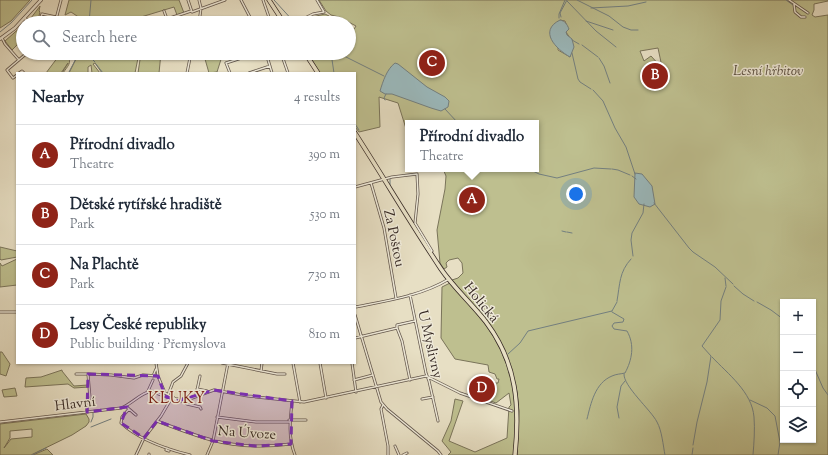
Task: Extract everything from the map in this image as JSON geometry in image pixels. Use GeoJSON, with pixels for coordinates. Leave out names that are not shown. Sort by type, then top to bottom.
{"type":"FeatureCollection","features":[{"type":"Feature","properties":{"kind":"main road"},"geometry":{"type":"LineString","coordinates":[[270,0],[280,16]]}},
{"type":"Feature","properties":{"kind":"main road"},"geometry":{"type":"LineString","coordinates":[[309,60],[316,72]]}},
{"type":"Feature","properties":{"kind":"main road","name":"Holická"},"geometry":{"type":"LineString","coordinates":[[356,135],[448,279],[488,325],[498,342],[510,368],[516,392],[518,411],[515,455]]}},
{"type":"Feature","properties":{"kind":"street"},"geometry":{"type":"LineString","coordinates":[[26,16],[41,0]]}},
{"type":"Feature","properties":{"kind":"street"},"geometry":{"type":"LineString","coordinates":[[56,16],[61,0]]}},
{"type":"Feature","properties":{"kind":"street"},"geometry":{"type":"LineString","coordinates":[[188,0],[192,11]]}},
{"type":"Feature","properties":{"kind":"street"},"geometry":{"type":"LineString","coordinates":[[199,0],[201,8],[200,16]]}},
{"type":"Feature","properties":{"kind":"street"},"geometry":{"type":"LineString","coordinates":[[178,16],[225,0]]}},
{"type":"Feature","properties":{"kind":"street"},"geometry":{"type":"LineString","coordinates":[[241,0],[249,16]]}},
{"type":"Feature","properties":{"kind":"street"},"geometry":{"type":"LineString","coordinates":[[263,0],[269,16]]}},
{"type":"Feature","properties":{"kind":"street"},"geometry":{"type":"LineString","coordinates":[[309,16],[324,12],[317,0]]}},
{"type":"Feature","properties":{"kind":"street"},"geometry":{"type":"LineString","coordinates":[[789,0],[808,13]]}},
{"type":"Feature","properties":{"kind":"street"},"geometry":{"type":"LineString","coordinates":[[794,4],[796,14],[801,17],[805,17]]}},
{"type":"Feature","properties":{"kind":"street"},"geometry":{"type":"LineString","coordinates":[[164,11],[165,16]]}},
{"type":"Feature","properties":{"kind":"street"},"geometry":{"type":"LineString","coordinates":[[41,16],[42,14],[51,16]]}},
{"type":"Feature","properties":{"kind":"street"},"geometry":{"type":"LineString","coordinates":[[16,26],[1,38],[16,56]]}},
{"type":"Feature","properties":{"kind":"street"},"geometry":{"type":"LineString","coordinates":[[16,76],[13,78],[7,70],[20,60]]}},
{"type":"Feature","properties":{"kind":"street"},"geometry":{"type":"LineString","coordinates":[[187,72],[190,60]]}},
{"type":"Feature","properties":{"kind":"street"},"geometry":{"type":"LineString","coordinates":[[230,72],[226,63],[235,60]]}},
{"type":"Feature","properties":{"kind":"street"},"geometry":{"type":"LineString","coordinates":[[268,60],[272,72]]}},
{"type":"Feature","properties":{"kind":"street"},"geometry":{"type":"LineString","coordinates":[[283,60],[288,72]]}},
{"type":"Feature","properties":{"kind":"street"},"geometry":{"type":"LineString","coordinates":[[252,72],[270,66]]}},
{"type":"Feature","properties":{"kind":"street"},"geometry":{"type":"LineString","coordinates":[[356,187],[384,179],[417,174],[418,194],[415,223],[432,250],[430,252]]}},
{"type":"Feature","properties":{"kind":"street","name":"Za Poštou"},"geometry":{"type":"LineString","coordinates":[[371,183],[384,228],[396,298]]}},
{"type":"Feature","properties":{"kind":"street"},"geometry":{"type":"LineString","coordinates":[[356,307],[410,295],[440,284],[448,279]]}},
{"type":"Feature","properties":{"kind":"street","name":"U Myslivny"},"geometry":{"type":"LineString","coordinates":[[410,295],[426,373],[438,421]]}},
{"type":"Feature","properties":{"kind":"street"},"geometry":{"type":"LineString","coordinates":[[0,312],[16,312]]}},
{"type":"Feature","properties":{"kind":"street"},"geometry":{"type":"LineString","coordinates":[[356,319],[362,335],[379,400],[441,455]]}},
{"type":"Feature","properties":{"kind":"street"},"geometry":{"type":"LineString","coordinates":[[356,338],[397,328],[398,325],[416,321]]}},
{"type":"Feature","properties":{"kind":"street"},"geometry":{"type":"LineString","coordinates":[[397,328],[402,341],[410,380]]}},
{"type":"Feature","properties":{"kind":"street"},"geometry":{"type":"LineString","coordinates":[[156,364],[158,376],[166,393],[176,399],[189,399]]}},
{"type":"Feature","properties":{"kind":"street"},"geometry":{"type":"LineString","coordinates":[[168,395],[173,382],[183,373],[188,364]]}},
{"type":"Feature","properties":{"kind":"street"},"geometry":{"type":"LineString","coordinates":[[207,455],[213,441],[228,364],[285,374]]}},
{"type":"Feature","properties":{"kind":"street"},"geometry":{"type":"LineString","coordinates":[[261,371],[262,364]]}},
{"type":"Feature","properties":{"kind":"street"},"geometry":{"type":"LineString","coordinates":[[292,364],[300,402]]}},
{"type":"Feature","properties":{"kind":"street"},"geometry":{"type":"LineString","coordinates":[[320,364],[326,398]]}},
{"type":"Feature","properties":{"kind":"street"},"geometry":{"type":"LineString","coordinates":[[352,364],[356,392]]}},
{"type":"Feature","properties":{"kind":"street"},"geometry":{"type":"LineString","coordinates":[[153,376],[156,369]]}},
{"type":"Feature","properties":{"kind":"street"},"geometry":{"type":"LineString","coordinates":[[76,374],[111,375],[134,378],[143,375],[158,376]]}},
{"type":"Feature","properties":{"kind":"street"},"geometry":{"type":"LineString","coordinates":[[88,374],[90,398],[90,401],[87,404],[88,412]]}},
{"type":"Feature","properties":{"kind":"street"},"geometry":{"type":"LineString","coordinates":[[354,380],[373,375]]}},
{"type":"Feature","properties":{"kind":"street"},"geometry":{"type":"LineString","coordinates":[[196,396],[200,376]]}},
{"type":"Feature","properties":{"kind":"street"},"geometry":{"type":"LineString","coordinates":[[153,380],[148,391],[154,391],[177,401],[189,399],[214,390],[248,396],[300,402],[376,388],[425,376],[460,393],[512,411]]}},
{"type":"Feature","properties":{"kind":"street"},"geometry":{"type":"LineString","coordinates":[[197,389],[208,391]]}},
{"type":"Feature","properties":{"kind":"street","name":"Hlavní"},"geometry":{"type":"LineString","coordinates":[[0,422],[126,406],[148,391]]}},
{"type":"Feature","properties":{"kind":"street"},"geometry":{"type":"LineString","coordinates":[[158,393],[166,393]]}},
{"type":"Feature","properties":{"kind":"street","name":"U Myslivny"},"geometry":{"type":"LineString","coordinates":[[422,399],[433,397]]}},
{"type":"Feature","properties":{"kind":"street"},"geometry":{"type":"LineString","coordinates":[[136,455],[144,438],[171,399]]}},
{"type":"Feature","properties":{"kind":"street"},"geometry":{"type":"LineString","coordinates":[[184,400],[187,404],[200,407],[201,409]]}},
{"type":"Feature","properties":{"kind":"street"},"geometry":{"type":"LineString","coordinates":[[292,401],[289,421],[295,455]]}},
{"type":"Feature","properties":{"kind":"street"},"geometry":{"type":"LineString","coordinates":[[383,405],[381,409],[388,446],[388,455]]}},
{"type":"Feature","properties":{"kind":"street"},"geometry":{"type":"LineString","coordinates":[[126,406],[136,415]]}},
{"type":"Feature","properties":{"kind":"street"},"geometry":{"type":"LineString","coordinates":[[129,409],[122,417],[121,423],[126,427],[144,438],[167,448],[190,455]]}},
{"type":"Feature","properties":{"kind":"street"},"geometry":{"type":"LineString","coordinates":[[217,417],[256,422],[306,420]]}},
{"type":"Feature","properties":{"kind":"street","name":"Na Úvoze"},"geometry":{"type":"LineString","coordinates":[[157,421],[213,441],[255,446],[292,444]]}},
{"type":"Feature","properties":{"kind":"street"},"geometry":{"type":"LineString","coordinates":[[395,446],[399,455]]}},
{"type":"Feature","properties":{"kind":"street"},"geometry":{"type":"LineString","coordinates":[[167,448],[166,450],[169,451]]}},
{"type":"Feature","properties":{"kind":"street"},"geometry":{"type":"LineString","coordinates":[[403,455],[407,453]]}},
{"type":"Feature","properties":{"kind":"highlighted area"},"geometry":{"type":"Polygon","coordinates":[[[88,374],[158,376],[165,396],[177,401],[214,390],[292,401],[291,444],[255,446],[213,441],[157,421],[144,438],[121,423],[127,407],[87,412],[88,374]]]}},
{"type":"Feature","properties":{"kind":"green space"},"geometry":{"type":"Polygon","coordinates":[[[0,0],[30,0],[11,21],[0,28],[0,0]]]}},
{"type":"Feature","properties":{"kind":"green space"},"geometry":{"type":"Polygon","coordinates":[[[69,0],[179,0],[184,13],[177,15],[174,7],[144,16],[77,16],[71,12],[65,15],[69,0]]]}},
{"type":"Feature","properties":{"kind":"green space","name":"Lesní hřbitov"},"geometry":{"type":"Polygon","coordinates":[[[319,0],[828,0],[814,4],[812,15],[815,17],[828,15],[828,455],[517,455],[519,411],[517,392],[511,368],[504,349],[452,280],[458,278],[463,273],[462,263],[458,258],[449,260],[446,263],[447,267],[444,269],[440,263],[437,230],[445,189],[446,176],[444,172],[539,172],[539,120],[405,120],[405,125],[398,103],[379,97],[380,127],[359,132],[356,128],[356,72],[319,72],[312,60],[356,60],[356,16],[335,16],[326,11],[319,0]],[[560,20],[558,50],[570,57],[570,38],[566,32],[568,29],[565,21],[560,20]],[[658,48],[640,51],[644,61],[651,56],[662,67],[658,48]]]}},
{"type":"Feature","properties":{"kind":"green space"},"geometry":{"type":"Polygon","coordinates":[[[40,6],[39,16],[32,16],[40,6]]]}},
{"type":"Feature","properties":{"kind":"green space"},"geometry":{"type":"Polygon","coordinates":[[[325,14],[329,16],[316,16],[325,14]]]}},
{"type":"Feature","properties":{"kind":"green space"},"geometry":{"type":"Polygon","coordinates":[[[16,31],[16,46],[12,50],[5,41],[16,31]]]}},
{"type":"Feature","properties":{"kind":"green space"},"geometry":{"type":"Polygon","coordinates":[[[56,60],[69,60],[69,64],[64,72],[68,63],[62,72],[47,72],[56,60]]]}},
{"type":"Feature","properties":{"kind":"green space"},"geometry":{"type":"Polygon","coordinates":[[[76,60],[138,60],[135,72],[101,72],[95,63],[93,64],[99,72],[92,72],[91,65],[88,67],[88,72],[70,72],[76,60]]]}},
{"type":"Feature","properties":{"kind":"green space"},"geometry":{"type":"Polygon","coordinates":[[[140,60],[160,60],[159,72],[138,72],[140,60]]]}},
{"type":"Feature","properties":{"kind":"green space"},"geometry":{"type":"Polygon","coordinates":[[[205,60],[221,60],[217,72],[209,72],[205,60]]]}},
{"type":"Feature","properties":{"kind":"green space"},"geometry":{"type":"Polygon","coordinates":[[[0,247],[16,251],[16,257],[0,259],[0,247]]]}},
{"type":"Feature","properties":{"kind":"green space"},"geometry":{"type":"Polygon","coordinates":[[[16,259],[16,285],[0,287],[0,263],[2,266],[16,259]]]}},
{"type":"Feature","properties":{"kind":"green space"},"geometry":{"type":"Polygon","coordinates":[[[450,283],[491,332],[507,365],[515,400],[516,423],[514,455],[448,455],[451,452],[442,441],[451,421],[455,399],[463,401],[449,441],[475,452],[507,438],[509,407],[511,405],[509,393],[496,403],[488,400],[491,383],[498,383],[499,379],[497,379],[495,374],[489,372],[488,365],[455,359],[441,338],[442,287],[450,283]]]}},
{"type":"Feature","properties":{"kind":"green space"},"geometry":{"type":"Polygon","coordinates":[[[0,352],[2,352],[10,364],[6,376],[0,374],[0,352]]]}},
{"type":"Feature","properties":{"kind":"green space"},"geometry":{"type":"Polygon","coordinates":[[[62,370],[74,386],[88,385],[89,387],[74,388],[68,384],[25,387],[26,378],[41,377],[62,370]]]}},
{"type":"Feature","properties":{"kind":"green space"},"geometry":{"type":"Polygon","coordinates":[[[15,388],[17,396],[4,397],[2,390],[15,388]]]}},
{"type":"Feature","properties":{"kind":"green space"},"geometry":{"type":"Polygon","coordinates":[[[86,414],[89,419],[86,426],[72,435],[31,455],[0,455],[0,424],[86,414]],[[32,429],[10,431],[10,438],[4,448],[11,439],[32,437],[32,429]]]}},
{"type":"Feature","properties":{"kind":"green space"},"geometry":{"type":"Polygon","coordinates":[[[47,449],[53,455],[33,455],[47,449]]]}},
{"type":"Feature","properties":{"kind":"water"},"geometry":{"type":"Polygon","coordinates":[[[560,20],[567,24],[569,29],[566,32],[567,35],[572,39],[574,47],[570,57],[555,45],[550,34],[550,29],[560,20]]]}},
{"type":"Feature","properties":{"kind":"water"},"geometry":{"type":"Polygon","coordinates":[[[395,63],[427,87],[445,97],[449,101],[448,107],[441,111],[392,94],[385,94],[380,91],[384,79],[395,63]]]}},
{"type":"Feature","properties":{"kind":"water"},"geometry":{"type":"Polygon","coordinates":[[[635,173],[642,174],[652,186],[655,204],[650,207],[639,204],[634,197],[635,173]]]}},
{"type":"Feature","properties":{"kind":"waterway"},"geometry":{"type":"LineString","coordinates":[[17,16],[32,0]]}},
{"type":"Feature","properties":{"kind":"waterway"},"geometry":{"type":"LineString","coordinates":[[90,16],[91,0]]}},
{"type":"Feature","properties":{"kind":"waterway"},"geometry":{"type":"LineString","coordinates":[[274,0],[289,16]]}},
{"type":"Feature","properties":{"kind":"waterway"},"geometry":{"type":"LineString","coordinates":[[559,18],[559,14],[565,0]]}},
{"type":"Feature","properties":{"kind":"waterway"},"geometry":{"type":"LineString","coordinates":[[561,17],[560,13],[567,0]]}},
{"type":"Feature","properties":{"kind":"waterway"},"geometry":{"type":"LineString","coordinates":[[577,0],[609,16],[623,27],[631,30],[638,30]]}},
{"type":"Feature","properties":{"kind":"waterway"},"geometry":{"type":"LineString","coordinates":[[786,0],[793,5]]}},
{"type":"Feature","properties":{"kind":"waterway"},"geometry":{"type":"LineString","coordinates":[[567,1],[596,31],[616,47]]}},
{"type":"Feature","properties":{"kind":"waterway"},"geometry":{"type":"LineString","coordinates":[[591,8],[628,6],[646,2]]}},
{"type":"Feature","properties":{"kind":"waterway"},"geometry":{"type":"LineString","coordinates":[[0,32],[16,18]]}},
{"type":"Feature","properties":{"kind":"waterway"},"geometry":{"type":"LineString","coordinates":[[586,21],[613,30]]}},
{"type":"Feature","properties":{"kind":"waterway"},"geometry":{"type":"LineString","coordinates":[[572,40],[579,44]]}},
{"type":"Feature","properties":{"kind":"waterway"},"geometry":{"type":"LineString","coordinates":[[582,45],[598,57]]}},
{"type":"Feature","properties":{"kind":"waterway"},"geometry":{"type":"LineString","coordinates":[[572,53],[578,79],[591,89]]}},
{"type":"Feature","properties":{"kind":"waterway"},"geometry":{"type":"LineString","coordinates":[[599,58],[604,66],[610,83]]}},
{"type":"Feature","properties":{"kind":"waterway"},"geometry":{"type":"LineString","coordinates":[[69,72],[75,60]]}},
{"type":"Feature","properties":{"kind":"waterway"},"geometry":{"type":"LineString","coordinates":[[332,60],[334,72]]}},
{"type":"Feature","properties":{"kind":"waterway"},"geometry":{"type":"LineString","coordinates":[[352,60],[384,76]]}},
{"type":"Feature","properties":{"kind":"waterway"},"geometry":{"type":"LineString","coordinates":[[96,64],[102,72]]}},
{"type":"Feature","properties":{"kind":"waterway"},"geometry":{"type":"LineString","coordinates":[[593,90],[603,101],[615,128],[626,147],[635,174]]}},
{"type":"Feature","properties":{"kind":"waterway"},"geometry":{"type":"LineString","coordinates":[[385,100],[384,98],[386,94]]}},
{"type":"Feature","properties":{"kind":"waterway"},"geometry":{"type":"LineString","coordinates":[[445,109],[455,120]]}},
{"type":"Feature","properties":{"kind":"waterway"},"geometry":{"type":"LineString","coordinates":[[356,126],[359,130]]}},
{"type":"Feature","properties":{"kind":"waterway"},"geometry":{"type":"LineString","coordinates":[[535,172],[557,178],[594,168],[611,169]]}},
{"type":"Feature","properties":{"kind":"waterway"},"geometry":{"type":"LineString","coordinates":[[612,169],[630,175]]}},
{"type":"Feature","properties":{"kind":"waterway"},"geometry":{"type":"LineString","coordinates":[[632,176],[636,179]]}},
{"type":"Feature","properties":{"kind":"waterway"},"geometry":{"type":"LineString","coordinates":[[390,178],[390,185]]}},
{"type":"Feature","properties":{"kind":"waterway"},"geometry":{"type":"LineString","coordinates":[[654,203],[689,248],[715,267],[733,284]]}},
{"type":"Feature","properties":{"kind":"waterway"},"geometry":{"type":"LineString","coordinates":[[633,256],[631,240],[632,233],[643,213],[644,204]]}},
{"type":"Feature","properties":{"kind":"waterway"},"geometry":{"type":"LineString","coordinates":[[562,231],[566,232]]}},
{"type":"Feature","properties":{"kind":"waterway"},"geometry":{"type":"LineString","coordinates":[[567,232],[572,233]]}},
{"type":"Feature","properties":{"kind":"waterway"},"geometry":{"type":"LineString","coordinates":[[617,301],[622,274],[631,259]]}},
{"type":"Feature","properties":{"kind":"waterway"},"geometry":{"type":"LineString","coordinates":[[725,278],[726,286]]}},
{"type":"Feature","properties":{"kind":"waterway"},"geometry":{"type":"LineString","coordinates":[[734,286],[754,301]]}},
{"type":"Feature","properties":{"kind":"waterway"},"geometry":{"type":"LineString","coordinates":[[693,445],[707,382],[711,356],[702,346],[720,320],[721,301],[726,287]]}},
{"type":"Feature","properties":{"kind":"waterway"},"geometry":{"type":"LineString","coordinates":[[612,311],[617,302]]}},
{"type":"Feature","properties":{"kind":"waterway"},"geometry":{"type":"LineString","coordinates":[[757,302],[780,317]]}},
{"type":"Feature","properties":{"kind":"waterway"},"geometry":{"type":"LineString","coordinates":[[508,354],[520,343],[528,331],[612,311]]}},
{"type":"Feature","properties":{"kind":"waterway"},"geometry":{"type":"LineString","coordinates":[[587,419],[592,400],[601,383],[614,375],[625,373],[631,358],[632,347],[627,331],[614,329],[612,326],[614,323],[623,322],[624,319],[612,312]]}},
{"type":"Feature","properties":{"kind":"waterway"},"geometry":{"type":"LineString","coordinates":[[712,357],[732,377],[749,399],[754,417],[753,455]]}},
{"type":"Feature","properties":{"kind":"waterway"},"geometry":{"type":"LineString","coordinates":[[816,371],[823,388],[828,395]]}},
{"type":"Feature","properties":{"kind":"waterway"},"geometry":{"type":"LineString","coordinates":[[624,374],[625,379],[632,391],[657,422],[665,455]]}},
{"type":"Feature","properties":{"kind":"waterway"},"geometry":{"type":"LineString","coordinates":[[619,418],[617,407],[621,386],[625,381]]}},
{"type":"Feature","properties":{"kind":"waterway"},"geometry":{"type":"LineString","coordinates":[[750,400],[767,408],[775,416],[780,442],[778,455]]}},
{"type":"Feature","properties":{"kind":"waterway"},"geometry":{"type":"LineString","coordinates":[[91,422],[93,413]]}},
{"type":"Feature","properties":{"kind":"waterway"},"geometry":{"type":"LineString","coordinates":[[91,427],[111,419]]}},
{"type":"Feature","properties":{"kind":"waterway"},"geometry":{"type":"LineString","coordinates":[[32,455],[46,448]]}},
{"type":"Feature","properties":{"kind":"waterway"},"geometry":{"type":"LineString","coordinates":[[692,455],[693,448]]}},
{"type":"Feature","properties":{"kind":"place","name":"Na Plachtě"},"geometry":{"type":"Point","coordinates":[432,63]}},
{"type":"Feature","properties":{"kind":"place","name":"Dětské rytířské hradiště"},"geometry":{"type":"Point","coordinates":[655,76]}},
{"type":"Feature","properties":{"kind":"place","name":"Přírodní divadlo"},"geometry":{"type":"Point","coordinates":[472,200]}},
{"type":"Feature","properties":{"kind":"place","name":"Lesy České republiky"},"geometry":{"type":"Point","coordinates":[482,389]}},
{"type":"Feature","properties":{"kind":"district","name":"KLUKY"},"geometry":{"type":"Point","coordinates":[177,398]}}]}
